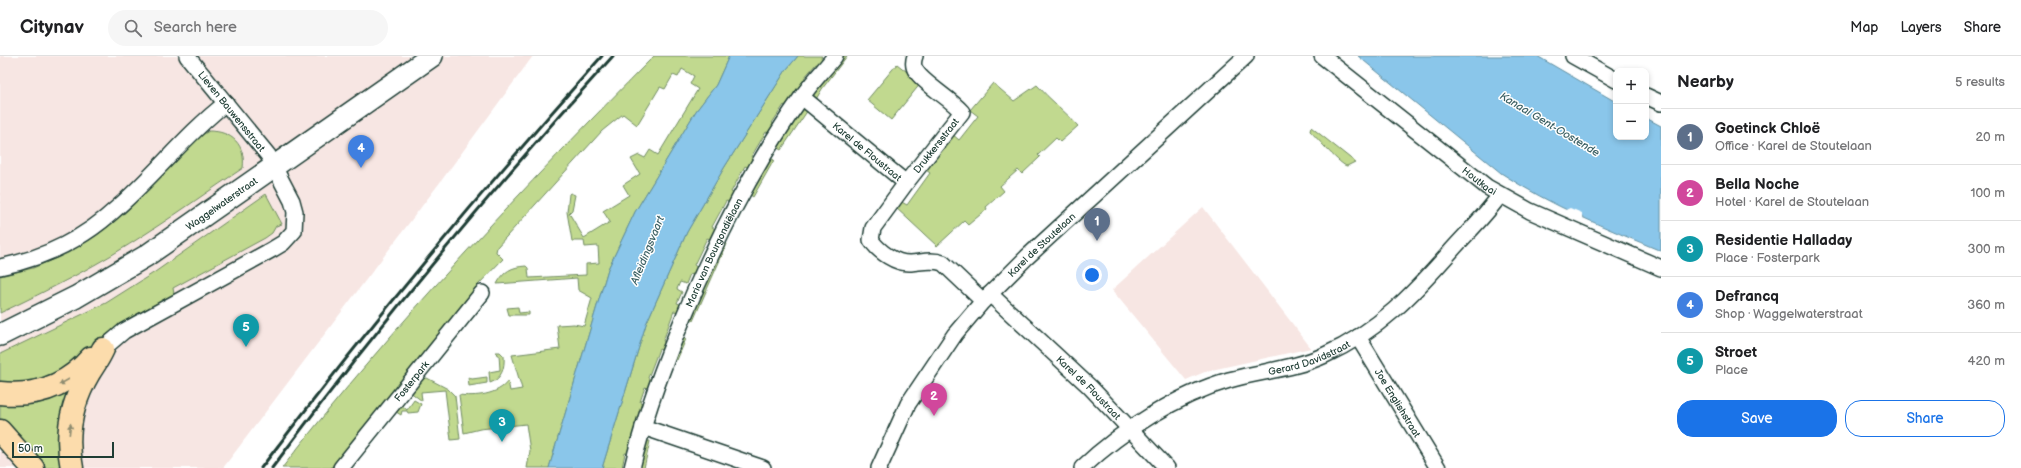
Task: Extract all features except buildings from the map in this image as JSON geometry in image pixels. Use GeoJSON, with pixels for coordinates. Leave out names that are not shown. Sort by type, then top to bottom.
{"type":"FeatureCollection","features":[{"type":"Feature","properties":{"kind":"highway"},"geometry":{"type":"LineString","coordinates":[[0,393],[28,393],[45,390],[74,375],[93,356],[103,349]]}},
{"type":"Feature","properties":{"kind":"highway"},"geometry":{"type":"LineString","coordinates":[[72,468],[69,433],[73,411],[80,391],[103,349]]}},
{"type":"Feature","properties":{"kind":"highway"},"geometry":{"type":"LineString","coordinates":[[0,431],[33,468]]}},
{"type":"Feature","properties":{"kind":"main road","name":"Waggelwaterstraat"},"geometry":{"type":"LineString","coordinates":[[0,335],[76,297],[140,260],[274,168],[432,56]]}},
{"type":"Feature","properties":{"kind":"street","name":"Lieven Bauwensstraat"},"geometry":{"type":"LineString","coordinates":[[103,349],[124,331],[273,249],[289,237],[294,231],[296,212],[292,201],[268,155],[188,56]]}},
{"type":"Feature","properties":{"kind":"street","name":"Maria van Bourgondiëlaan"},"geometry":{"type":"LineString","coordinates":[[632,468],[648,407],[701,275],[738,202],[778,134],[802,97],[835,56]]}},
{"type":"Feature","properties":{"kind":"street","name":"Drukkersstraat"},"geometry":{"type":"LineString","coordinates":[[906,182],[962,112],[952,101],[920,75],[914,64],[915,56]]}},
{"type":"Feature","properties":{"kind":"street","name":"Karel de Stoutelaan"},"geometry":{"type":"LineString","coordinates":[[879,468],[908,404],[955,334],[986,297],[1246,56]]}},
{"type":"Feature","properties":{"kind":"street","name":"Houtkaai"},"geometry":{"type":"LineString","coordinates":[[1322,56],[1487,187],[1500,195],[1568,228],[1661,268]]}},
{"type":"Feature","properties":{"kind":"street"},"geometry":{"type":"LineString","coordinates":[[1573,56],[1613,78]]}},
{"type":"Feature","properties":{"kind":"street","name":"Karel de Floustraat"},"geometry":{"type":"LineString","coordinates":[[802,97],[906,182],[873,228],[871,240],[875,245],[893,259],[909,263],[937,261],[943,263],[986,297],[1090,387],[1167,468]]}},
{"type":"Feature","properties":{"kind":"street"},"geometry":{"type":"LineString","coordinates":[[1649,97],[1661,103]]}},
{"type":"Feature","properties":{"kind":"street"},"geometry":{"type":"LineString","coordinates":[[0,267],[37,257],[57,248],[99,223],[119,207],[202,122],[226,103]]}},
{"type":"Feature","properties":{"kind":"street","name":"Gerard Davidstraat"},"geometry":{"type":"LineString","coordinates":[[1082,468],[1159,410],[1186,396],[1208,386],[1307,362],[1324,356],[1358,337],[1395,311],[1414,293],[1500,195]]}},
{"type":"Feature","properties":{"kind":"street","name":"Fosterpark"},"geometry":{"type":"LineString","coordinates":[[341,468],[482,293]]}},
{"type":"Feature","properties":{"kind":"street","name":"Joe Englishstraat"},"geometry":{"type":"LineString","coordinates":[[1358,337],[1438,468]]}},
{"type":"Feature","properties":{"kind":"street"},"geometry":{"type":"LineString","coordinates":[[643,428],[763,468]]}},
{"type":"Feature","properties":{"kind":"shaded area"},"geometry":{"type":"Polygon","coordinates":[[[0,56],[533,56],[441,181],[223,468],[0,468],[0,56]]]}},
{"type":"Feature","properties":{"kind":"shaded area"},"geometry":{"type":"Polygon","coordinates":[[[1203,207],[1311,348],[1207,371],[1186,380],[1112,290],[1203,207]]]}},
{"type":"Feature","properties":{"kind":"green space"},"geometry":{"type":"Polygon","coordinates":[[[654,56],[729,56],[716,85],[696,111],[635,212],[608,269],[549,468],[527,468],[530,451],[526,424],[480,429],[464,433],[459,395],[472,396],[486,394],[504,386],[508,381],[510,391],[522,389],[512,355],[560,349],[557,325],[574,324],[584,326],[592,298],[578,290],[577,278],[497,284],[508,270],[516,267],[526,266],[528,268],[529,278],[586,275],[586,264],[599,263],[598,246],[585,247],[584,241],[572,241],[567,212],[569,194],[575,195],[572,210],[569,213],[584,238],[610,222],[603,211],[629,195],[623,185],[640,174],[631,159],[639,155],[645,158],[650,150],[658,155],[698,89],[690,84],[694,76],[682,69],[678,77],[673,75],[665,89],[660,87],[637,125],[623,114],[602,131],[497,247],[496,252],[503,259],[477,286],[331,468],[282,468],[325,414],[415,308],[509,206],[654,56]]]}},
{"type":"Feature","properties":{"kind":"green space"},"geometry":{"type":"Polygon","coordinates":[[[798,56],[822,56],[821,58],[824,61],[820,66],[816,64],[804,78],[807,82],[788,108],[784,105],[772,123],[776,126],[771,134],[766,132],[751,157],[755,161],[751,169],[745,166],[731,192],[735,194],[731,203],[726,201],[712,227],[717,230],[711,240],[707,238],[694,265],[698,268],[695,276],[690,274],[686,284],[680,282],[677,289],[682,292],[677,303],[682,305],[679,312],[674,311],[663,341],[667,343],[664,351],[659,349],[648,378],[653,381],[650,389],[645,387],[640,402],[645,404],[630,454],[625,453],[622,468],[602,468],[646,324],[687,232],[724,168],[786,70],[798,56]]]}},
{"type":"Feature","properties":{"kind":"green space"},"geometry":{"type":"Polygon","coordinates":[[[843,56],[847,56],[822,89],[815,101],[813,92],[843,56]]]}},
{"type":"Feature","properties":{"kind":"green space"},"geometry":{"type":"Polygon","coordinates":[[[897,64],[921,83],[891,120],[867,100],[897,64]]]}},
{"type":"Feature","properties":{"kind":"green space"},"geometry":{"type":"Polygon","coordinates":[[[993,83],[1014,101],[1037,85],[1078,126],[1060,142],[1056,138],[1038,155],[1040,157],[1022,174],[1018,170],[1000,186],[1004,191],[986,207],[987,209],[968,225],[964,221],[937,246],[895,207],[898,200],[907,205],[930,173],[922,167],[951,133],[959,140],[978,116],[970,110],[993,83]]]}},
{"type":"Feature","properties":{"kind":"green space"},"geometry":{"type":"Polygon","coordinates":[[[802,109],[808,110],[781,150],[776,147],[802,109]]]}},
{"type":"Feature","properties":{"kind":"green space"},"geometry":{"type":"Polygon","coordinates":[[[1311,127],[1355,162],[1347,166],[1340,162],[1310,131],[1311,127]]]}},
{"type":"Feature","properties":{"kind":"green space"},"geometry":{"type":"Polygon","coordinates":[[[209,131],[224,134],[236,141],[240,146],[242,153],[243,168],[159,225],[93,266],[0,313],[0,276],[33,268],[68,253],[96,236],[127,211],[195,139],[209,131]]]}},
{"type":"Feature","properties":{"kind":"green space"},"geometry":{"type":"Polygon","coordinates":[[[770,158],[774,160],[753,197],[749,194],[770,158]]]}},
{"type":"Feature","properties":{"kind":"green space"},"geometry":{"type":"Polygon","coordinates":[[[266,194],[282,224],[276,226],[272,233],[173,288],[174,294],[125,321],[103,337],[63,377],[0,387],[0,354],[106,303],[155,272],[266,194]]]}},
{"type":"Feature","properties":{"kind":"green space"},"geometry":{"type":"Polygon","coordinates":[[[723,242],[727,244],[693,321],[689,319],[723,242]]]}},
{"type":"Feature","properties":{"kind":"green space"},"geometry":{"type":"Polygon","coordinates":[[[518,307],[519,313],[529,312],[529,315],[509,315],[507,308],[518,307]]]}},
{"type":"Feature","properties":{"kind":"green space"},"geometry":{"type":"Polygon","coordinates":[[[681,337],[686,339],[677,360],[673,358],[681,337]]]}},
{"type":"Feature","properties":{"kind":"green space"},"geometry":{"type":"Polygon","coordinates":[[[496,352],[500,352],[504,356],[504,364],[500,376],[490,383],[489,372],[500,370],[499,355],[497,355],[496,352]]]}},
{"type":"Feature","properties":{"kind":"green space"},"geometry":{"type":"Polygon","coordinates":[[[468,377],[472,379],[487,377],[487,383],[469,386],[468,377]]]}},
{"type":"Feature","properties":{"kind":"green space"},"geometry":{"type":"Polygon","coordinates":[[[427,378],[448,389],[455,396],[460,439],[451,440],[445,390],[421,392],[422,401],[409,391],[418,380],[427,378]]]}},
{"type":"Feature","properties":{"kind":"green space"},"geometry":{"type":"Polygon","coordinates":[[[71,383],[67,468],[41,468],[0,421],[0,397],[71,383]]]}},
{"type":"Feature","properties":{"kind":"green space"},"geometry":{"type":"Polygon","coordinates":[[[414,400],[421,404],[418,412],[408,413],[407,411],[402,411],[401,415],[393,410],[399,403],[407,410],[414,400]]]}},
{"type":"Feature","properties":{"kind":"green space"},"geometry":{"type":"Polygon","coordinates":[[[650,441],[644,468],[639,468],[645,443],[650,441]]]}},
{"type":"Feature","properties":{"kind":"water","name":"Afleidingsvaart"},"geometry":{"type":"Polygon","coordinates":[[[729,56],[798,56],[786,70],[724,168],[687,232],[646,324],[602,468],[549,468],[608,269],[635,212],[696,111],[716,85],[729,56]]]}},
{"type":"Feature","properties":{"kind":"water","name":"Kanaal Gent-Oostende"},"geometry":{"type":"Polygon","coordinates":[[[1358,56],[1537,56],[1613,100],[1613,140],[1649,140],[1649,120],[1661,126],[1661,251],[1599,225],[1559,206],[1501,173],[1358,56]]]}},
{"type":"Feature","properties":{"kind":"pier"},"geometry":{"type":"Polygon","coordinates":[[[1570,208],[1582,213],[1582,219],[1563,211],[1570,208]]]}},
{"type":"Feature","properties":{"kind":"railway"},"geometry":{"type":"LineString","coordinates":[[261,468],[343,362],[470,207],[602,56]]}},
{"type":"Feature","properties":{"kind":"railway"},"geometry":{"type":"LineString","coordinates":[[272,468],[312,415],[438,258],[524,156],[613,56]]}},
{"type":"Feature","properties":{"kind":"place","name":"Defrancq"},"geometry":{"type":"Point","coordinates":[361,168]}},
{"type":"Feature","properties":{"kind":"place","name":"Goetinck Chloë"},"geometry":{"type":"Point","coordinates":[1097,241]}},
{"type":"Feature","properties":{"kind":"place","name":"Stroet"},"geometry":{"type":"Point","coordinates":[246,347]}},
{"type":"Feature","properties":{"kind":"place","name":"Bella Noche"},"geometry":{"type":"Point","coordinates":[934,416]}},
{"type":"Feature","properties":{"kind":"place","name":"Residentie Halladay"},"geometry":{"type":"Point","coordinates":[502,442]}}]}
